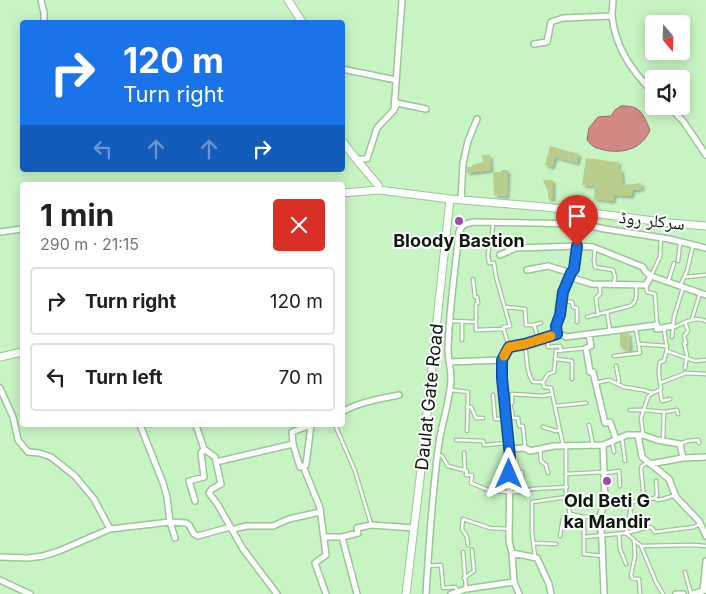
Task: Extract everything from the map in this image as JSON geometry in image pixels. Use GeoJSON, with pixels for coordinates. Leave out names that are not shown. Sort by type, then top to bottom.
{"type":"FeatureCollection","features":[{"type":"Feature","properties":{"kind":"main road"},"geometry":{"type":"LineString","coordinates":[[288,0],[301,20]]}},
{"type":"Feature","properties":{"kind":"main road"},"geometry":{"type":"LineString","coordinates":[[345,145],[378,185],[379,190]]}},
{"type":"Feature","properties":{"kind":"main road","name":"سرکلر روڈ"},"geometry":{"type":"LineString","coordinates":[[345,193],[379,190],[706,226]]}},
{"type":"Feature","properties":{"kind":"main road","name":"Daulat Gate Road"},"geometry":{"type":"LineString","coordinates":[[406,594],[450,199]]}},
{"type":"Feature","properties":{"kind":"main road"},"geometry":{"type":"LineString","coordinates":[[0,357],[20,352]]}},
{"type":"Feature","properties":{"kind":"street"},"geometry":{"type":"LineString","coordinates":[[41,0],[44,20]]}},
{"type":"Feature","properties":{"kind":"street"},"geometry":{"type":"LineString","coordinates":[[394,110],[402,0]]}},
{"type":"Feature","properties":{"kind":"street"},"geometry":{"type":"LineString","coordinates":[[613,0],[612,16],[618,41],[629,64],[645,84]]}},
{"type":"Feature","properties":{"kind":"street"},"geometry":{"type":"LineString","coordinates":[[534,44],[548,42],[551,22],[563,18],[612,16]]}},
{"type":"Feature","properties":{"kind":"street"},"geometry":{"type":"LineString","coordinates":[[345,70],[396,80]]}},
{"type":"Feature","properties":{"kind":"street"},"geometry":{"type":"LineString","coordinates":[[356,159],[366,158],[377,128],[394,110],[397,103],[426,109]]}},
{"type":"Feature","properties":{"kind":"street"},"geometry":{"type":"LineString","coordinates":[[677,115],[706,155]]}},
{"type":"Feature","properties":{"kind":"street"},"geometry":{"type":"LineString","coordinates":[[461,200],[463,163],[477,118]]}},
{"type":"Feature","properties":{"kind":"street"},"geometry":{"type":"LineString","coordinates":[[426,594],[438,454],[451,380],[448,351],[460,228],[464,224],[475,222],[581,224],[706,248]]}},
{"type":"Feature","properties":{"kind":"street"},"geometry":{"type":"LineString","coordinates":[[0,232],[20,229]]}},
{"type":"Feature","properties":{"kind":"street"},"geometry":{"type":"LineString","coordinates":[[500,255],[516,248],[577,246],[596,248],[643,267],[651,276],[703,294]]}},
{"type":"Feature","properties":{"kind":"street"},"geometry":{"type":"LineString","coordinates":[[527,270],[548,266],[592,284],[646,285],[651,276]]}},
{"type":"Feature","properties":{"kind":"street"},"geometry":{"type":"LineString","coordinates":[[557,334],[556,326],[560,315],[563,292],[571,275]]}},
{"type":"Feature","properties":{"kind":"street"},"geometry":{"type":"LineString","coordinates":[[519,594],[514,582],[512,553],[509,541],[507,404],[502,360],[509,347],[557,334],[566,337],[657,325],[657,329],[672,327]]}},
{"type":"Feature","properties":{"kind":"street"},"geometry":{"type":"LineString","coordinates":[[589,335],[592,346],[586,348],[590,372],[593,372],[605,423],[610,422],[617,439]]}},
{"type":"Feature","properties":{"kind":"street"},"geometry":{"type":"LineString","coordinates":[[449,362],[502,360]]}},
{"type":"Feature","properties":{"kind":"street"},"geometry":{"type":"LineString","coordinates":[[0,388],[13,417],[18,440],[28,452],[50,457],[75,476],[94,498],[110,529]]}},
{"type":"Feature","properties":{"kind":"street"},"geometry":{"type":"LineString","coordinates":[[345,410],[373,400],[399,395]]}},
{"type":"Feature","properties":{"kind":"street"},"geometry":{"type":"LineString","coordinates":[[141,427],[163,483],[175,538]]}},
{"type":"Feature","properties":{"kind":"street"},"geometry":{"type":"LineString","coordinates":[[197,427],[204,449],[215,457],[221,484],[209,493],[243,549],[277,594]]}},
{"type":"Feature","properties":{"kind":"street"},"geometry":{"type":"LineString","coordinates":[[306,427],[292,432],[293,444],[300,467],[303,466],[320,508],[326,555],[315,563],[326,594]]}},
{"type":"Feature","properties":{"kind":"street"},"geometry":{"type":"LineString","coordinates":[[303,466],[306,465],[312,427]]}},
{"type":"Feature","properties":{"kind":"street"},"geometry":{"type":"LineString","coordinates":[[508,446],[525,448],[530,451],[565,445],[603,445],[628,435],[641,435],[680,444],[682,458]]}},
{"type":"Feature","properties":{"kind":"street"},"geometry":{"type":"LineString","coordinates":[[641,435],[642,457],[669,479],[680,502],[700,524],[706,536]]}},
{"type":"Feature","properties":{"kind":"street"},"geometry":{"type":"LineString","coordinates":[[216,462],[293,444]]}},
{"type":"Feature","properties":{"kind":"street"},"geometry":{"type":"LineString","coordinates":[[603,445],[605,501],[600,516],[604,594]]}},
{"type":"Feature","properties":{"kind":"street"},"geometry":{"type":"LineString","coordinates":[[195,500],[189,481],[204,477],[201,453],[204,449]]}},
{"type":"Feature","properties":{"kind":"street"},"geometry":{"type":"LineString","coordinates":[[649,463],[682,458],[706,457]]}},
{"type":"Feature","properties":{"kind":"street"},"geometry":{"type":"LineString","coordinates":[[0,557],[28,558],[43,556],[110,529],[170,522],[186,523],[194,534],[198,536],[231,528],[273,526],[289,519],[320,512]]}},
{"type":"Feature","properties":{"kind":"street"},"geometry":{"type":"LineString","coordinates":[[324,538],[342,537],[358,533],[357,528],[371,525],[414,528]]}},
{"type":"Feature","properties":{"kind":"street"},"geometry":{"type":"LineString","coordinates":[[342,537],[358,594]]}},
{"type":"Feature","properties":{"kind":"street"},"geometry":{"type":"LineString","coordinates":[[512,553],[537,558],[549,584],[551,594]]}},
{"type":"Feature","properties":{"kind":"street"},"geometry":{"type":"LineString","coordinates":[[692,594],[705,591],[706,561]]}},
{"type":"Feature","properties":{"kind":"street"},"geometry":{"type":"LineString","coordinates":[[0,580],[30,594]]}},
{"type":"Feature","properties":{"kind":"street"},"geometry":{"type":"LineString","coordinates":[[451,594],[458,591],[514,582]]}},
{"type":"Feature","properties":{"kind":"street"},"geometry":{"type":"LineString","coordinates":[[676,594],[684,594]]}},
{"type":"Feature","properties":{"kind":"lane"},"geometry":{"type":"LineString","coordinates":[[493,222],[488,255],[489,263],[494,263],[496,277],[510,326],[503,327],[509,347]]}},
{"type":"Feature","properties":{"kind":"lane"},"geometry":{"type":"LineString","coordinates":[[651,276],[660,257],[661,238]]}},
{"type":"Feature","properties":{"kind":"lane"},"geometry":{"type":"LineString","coordinates":[[678,260],[680,242]]}},
{"type":"Feature","properties":{"kind":"lane"},"geometry":{"type":"LineString","coordinates":[[672,337],[672,327],[682,280],[685,277],[693,245]]}},
{"type":"Feature","properties":{"kind":"lane"},"geometry":{"type":"LineString","coordinates":[[571,275],[574,269],[577,246]]}},
{"type":"Feature","properties":{"kind":"lane"},"geometry":{"type":"LineString","coordinates":[[596,248],[595,267],[613,270],[615,277],[614,285]]}},
{"type":"Feature","properties":{"kind":"lane"},"geometry":{"type":"LineString","coordinates":[[668,282],[674,263]]}},
{"type":"Feature","properties":{"kind":"lane"},"geometry":{"type":"LineString","coordinates":[[685,277],[706,275]]}},
{"type":"Feature","properties":{"kind":"lane"},"geometry":{"type":"LineString","coordinates":[[473,279],[475,297],[477,297],[478,303],[476,304],[476,330],[504,330]]}},
{"type":"Feature","properties":{"kind":"lane"},"geometry":{"type":"LineString","coordinates":[[598,315],[596,298],[600,294],[600,284]]}},
{"type":"Feature","properties":{"kind":"lane"},"geometry":{"type":"LineString","coordinates":[[587,317],[635,304],[636,285]]}},
{"type":"Feature","properties":{"kind":"lane"},"geometry":{"type":"LineString","coordinates":[[646,285],[647,292],[655,294],[657,325]]}},
{"type":"Feature","properties":{"kind":"lane"},"geometry":{"type":"LineString","coordinates":[[692,320],[703,294]]}},
{"type":"Feature","properties":{"kind":"lane"},"geometry":{"type":"LineString","coordinates":[[562,301],[572,302],[573,307],[577,308],[578,322]]}},
{"type":"Feature","properties":{"kind":"lane"},"geometry":{"type":"LineString","coordinates":[[505,307],[525,309],[526,325],[542,323]]}},
{"type":"Feature","properties":{"kind":"lane"},"geometry":{"type":"LineString","coordinates":[[607,312],[610,331]]}},
{"type":"Feature","properties":{"kind":"lane"},"geometry":{"type":"LineString","coordinates":[[672,327],[699,318],[706,320]]}},
{"type":"Feature","properties":{"kind":"lane"},"geometry":{"type":"LineString","coordinates":[[450,321],[476,322]]}},
{"type":"Feature","properties":{"kind":"lane"},"geometry":{"type":"LineString","coordinates":[[462,321],[462,340]]}},
{"type":"Feature","properties":{"kind":"lane"},"geometry":{"type":"LineString","coordinates":[[685,322],[688,331],[684,336],[688,355],[685,368]]}},
{"type":"Feature","properties":{"kind":"lane"},"geometry":{"type":"LineString","coordinates":[[534,325],[543,343],[548,342],[548,346],[560,346],[561,351]]}},
{"type":"Feature","properties":{"kind":"lane"},"geometry":{"type":"LineString","coordinates":[[614,356],[640,353],[636,328]]}},
{"type":"Feature","properties":{"kind":"lane"},"geometry":{"type":"LineString","coordinates":[[663,328],[667,351],[664,361],[660,362],[659,365],[662,389],[660,390],[662,401],[670,399]]}},
{"type":"Feature","properties":{"kind":"lane"},"geometry":{"type":"LineString","coordinates":[[525,344],[531,380],[533,382],[543,382]]}},
{"type":"Feature","properties":{"kind":"lane"},"geometry":{"type":"LineString","coordinates":[[639,344],[667,346]]}},
{"type":"Feature","properties":{"kind":"lane"},"geometry":{"type":"LineString","coordinates":[[543,382],[548,374],[554,372],[556,352],[586,348]]}},
{"type":"Feature","properties":{"kind":"lane"},"geometry":{"type":"LineString","coordinates":[[667,351],[695,361],[706,360]]}},
{"type":"Feature","properties":{"kind":"lane"},"geometry":{"type":"LineString","coordinates":[[556,359],[572,361],[572,379]]}},
{"type":"Feature","properties":{"kind":"lane"},"geometry":{"type":"LineString","coordinates":[[616,366],[618,384]]}},
{"type":"Feature","properties":{"kind":"lane"},"geometry":{"type":"LineString","coordinates":[[660,383],[686,374],[706,374]]}},
{"type":"Feature","properties":{"kind":"lane"},"geometry":{"type":"LineString","coordinates":[[596,383],[609,380],[624,387],[653,393]]}},
{"type":"Feature","properties":{"kind":"lane"},"geometry":{"type":"LineString","coordinates":[[543,382],[544,387],[551,388],[565,445],[567,497],[570,514]]}},
{"type":"Feature","properties":{"kind":"lane"},"geometry":{"type":"LineString","coordinates":[[449,390],[468,392],[466,431]]}},
{"type":"Feature","properties":{"kind":"lane"},"geometry":{"type":"LineString","coordinates":[[641,435],[642,418],[648,397],[660,390]]}},
{"type":"Feature","properties":{"kind":"lane"},"geometry":{"type":"LineString","coordinates":[[525,448],[523,426],[519,426],[518,418],[513,418],[507,404],[512,403],[512,394],[543,396],[552,394]]}},
{"type":"Feature","properties":{"kind":"lane"},"geometry":{"type":"LineString","coordinates":[[493,395],[495,419],[506,419]]}},
{"type":"Feature","properties":{"kind":"lane"},"geometry":{"type":"LineString","coordinates":[[555,406],[586,403]]}},
{"type":"Feature","properties":{"kind":"lane"},"geometry":{"type":"LineString","coordinates":[[467,407],[471,407],[476,418],[483,418]]}},
{"type":"Feature","properties":{"kind":"lane"},"geometry":{"type":"LineString","coordinates":[[630,410],[664,412],[677,410],[678,414]]}},
{"type":"Feature","properties":{"kind":"lane"},"geometry":{"type":"LineString","coordinates":[[663,441],[664,412]]}},
{"type":"Feature","properties":{"kind":"lane"},"geometry":{"type":"LineString","coordinates":[[590,425],[593,445]]}},
{"type":"Feature","properties":{"kind":"lane"},"geometry":{"type":"LineString","coordinates":[[336,427],[355,471],[371,525]]}},
{"type":"Feature","properties":{"kind":"lane"},"geometry":{"type":"LineString","coordinates":[[542,427],[556,431],[560,430]]}},
{"type":"Feature","properties":{"kind":"lane"},"geometry":{"type":"LineString","coordinates":[[614,452],[617,439]]}},
{"type":"Feature","properties":{"kind":"lane"},"geometry":{"type":"LineString","coordinates":[[617,439],[625,461]]}},
{"type":"Feature","properties":{"kind":"lane"},"geometry":{"type":"LineString","coordinates":[[456,440],[482,441],[484,446],[508,446]]}},
{"type":"Feature","properties":{"kind":"lane"},"geometry":{"type":"LineString","coordinates":[[680,444],[687,440],[698,440],[699,443]]}},
{"type":"Feature","properties":{"kind":"lane"},"geometry":{"type":"LineString","coordinates":[[540,448],[541,462],[546,465],[548,473]]}},
{"type":"Feature","properties":{"kind":"lane"},"geometry":{"type":"LineString","coordinates":[[464,453],[466,475],[472,476],[471,483],[491,491],[522,492],[532,489],[567,487]]}},
{"type":"Feature","properties":{"kind":"lane"},"geometry":{"type":"LineString","coordinates":[[438,454],[442,456],[448,466],[465,470]]}},
{"type":"Feature","properties":{"kind":"lane"},"geometry":{"type":"LineString","coordinates":[[644,499],[641,469],[642,466],[649,463]]}},
{"type":"Feature","properties":{"kind":"lane"},"geometry":{"type":"LineString","coordinates":[[566,474],[619,471],[620,486]]}},
{"type":"Feature","properties":{"kind":"lane"},"geometry":{"type":"LineString","coordinates":[[522,472],[522,492]]}},
{"type":"Feature","properties":{"kind":"lane"},"geometry":{"type":"LineString","coordinates":[[655,498],[658,495],[656,481]]}},
{"type":"Feature","properties":{"kind":"lane"},"geometry":{"type":"LineString","coordinates":[[626,534],[632,502],[644,499],[664,499],[676,495]]}},
{"type":"Feature","properties":{"kind":"lane"},"geometry":{"type":"LineString","coordinates":[[535,557],[532,532],[532,502],[567,497]]}},
{"type":"Feature","properties":{"kind":"lane"},"geometry":{"type":"LineString","coordinates":[[630,512],[636,531]]}},
{"type":"Feature","properties":{"kind":"lane"},"geometry":{"type":"LineString","coordinates":[[560,536],[563,519],[570,514],[584,517],[600,516]]}},
{"type":"Feature","properties":{"kind":"lane"},"geometry":{"type":"LineString","coordinates":[[584,517],[584,554],[603,556]]}},
{"type":"Feature","properties":{"kind":"lane"},"geometry":{"type":"LineString","coordinates":[[468,545],[468,537],[462,529],[463,519],[490,528],[509,529]]}},
{"type":"Feature","properties":{"kind":"lane"},"geometry":{"type":"LineString","coordinates":[[584,537],[626,534],[649,527],[655,532],[694,527],[700,524]]}},
{"type":"Feature","properties":{"kind":"lane"},"geometry":{"type":"LineString","coordinates":[[620,534],[620,549],[626,564]]}},
{"type":"Feature","properties":{"kind":"lane"},"geometry":{"type":"LineString","coordinates":[[626,534],[641,546],[662,594]]}},
{"type":"Feature","properties":{"kind":"lane"},"geometry":{"type":"LineString","coordinates":[[634,540],[635,556],[632,578],[639,579],[640,594]]}},
{"type":"Feature","properties":{"kind":"lane"},"geometry":{"type":"LineString","coordinates":[[534,543],[556,544]]}},
{"type":"Feature","properties":{"kind":"lane"},"geometry":{"type":"LineString","coordinates":[[641,546],[706,546]]}},
{"type":"Feature","properties":{"kind":"lane"},"geometry":{"type":"LineString","coordinates":[[464,578],[474,571],[472,550]]}},
{"type":"Feature","properties":{"kind":"lane"},"geometry":{"type":"LineString","coordinates":[[463,552],[465,591]]}},
{"type":"Feature","properties":{"kind":"lane"},"geometry":{"type":"LineString","coordinates":[[428,566],[441,565],[443,588],[456,588],[458,591]]}},
{"type":"Feature","properties":{"kind":"lane"},"geometry":{"type":"LineString","coordinates":[[685,572],[692,594]]}},
{"type":"Feature","properties":{"kind":"shaded area"},"geometry":{"type":"Polygon","coordinates":[[[621,106],[633,107],[640,112],[650,130],[647,136],[642,142],[631,149],[611,151],[594,147],[587,140],[589,128],[598,117],[611,116],[621,106]]]}},
{"type":"Feature","properties":{"kind":"building"},"geometry":{"type":"Polygon","coordinates":[[[550,146],[579,154],[577,163],[555,157],[552,167],[545,165],[550,146]]]}},
{"type":"Feature","properties":{"kind":"building"},"geometry":{"type":"Polygon","coordinates":[[[482,155],[490,155],[491,170],[467,173],[467,167],[483,162],[482,155]]]}},
{"type":"Feature","properties":{"kind":"building"},"geometry":{"type":"Polygon","coordinates":[[[586,158],[619,161],[618,169],[621,169],[623,185],[641,183],[642,189],[633,190],[631,196],[614,195],[613,201],[594,199],[595,186],[582,185],[586,158]]]}},
{"type":"Feature","properties":{"kind":"building"},"geometry":{"type":"Polygon","coordinates":[[[501,170],[508,170],[507,196],[494,195],[493,172],[501,172],[501,170]]]}},
{"type":"Feature","properties":{"kind":"building"},"geometry":{"type":"Polygon","coordinates":[[[543,180],[553,180],[553,199],[548,199],[548,192],[543,180]]]}},
{"type":"Feature","properties":{"kind":"building"},"geometry":{"type":"Polygon","coordinates":[[[629,333],[630,351],[625,352],[625,347],[620,347],[620,334],[629,333]]]}},
{"type":"Feature","properties":{"kind":"slow traffic"},"geometry":{"type":"LineString","coordinates":[[504,356],[509,347],[551,336]]}},
{"type":"Feature","properties":{"kind":"place","name":"Bloody Bastion"},"geometry":{"type":"Point","coordinates":[459,221]}},
{"type":"Feature","properties":{"kind":"place","name":"Old Beti G ka Mandir"},"geometry":{"type":"Point","coordinates":[607,481]}},
{"type":"Feature","properties":{"kind":"route"},"geometry":{"type":"LineString","coordinates":[[509,474],[510,457],[502,360],[509,347],[557,334],[556,326],[560,315],[563,292],[574,269],[577,246]]}}]}
